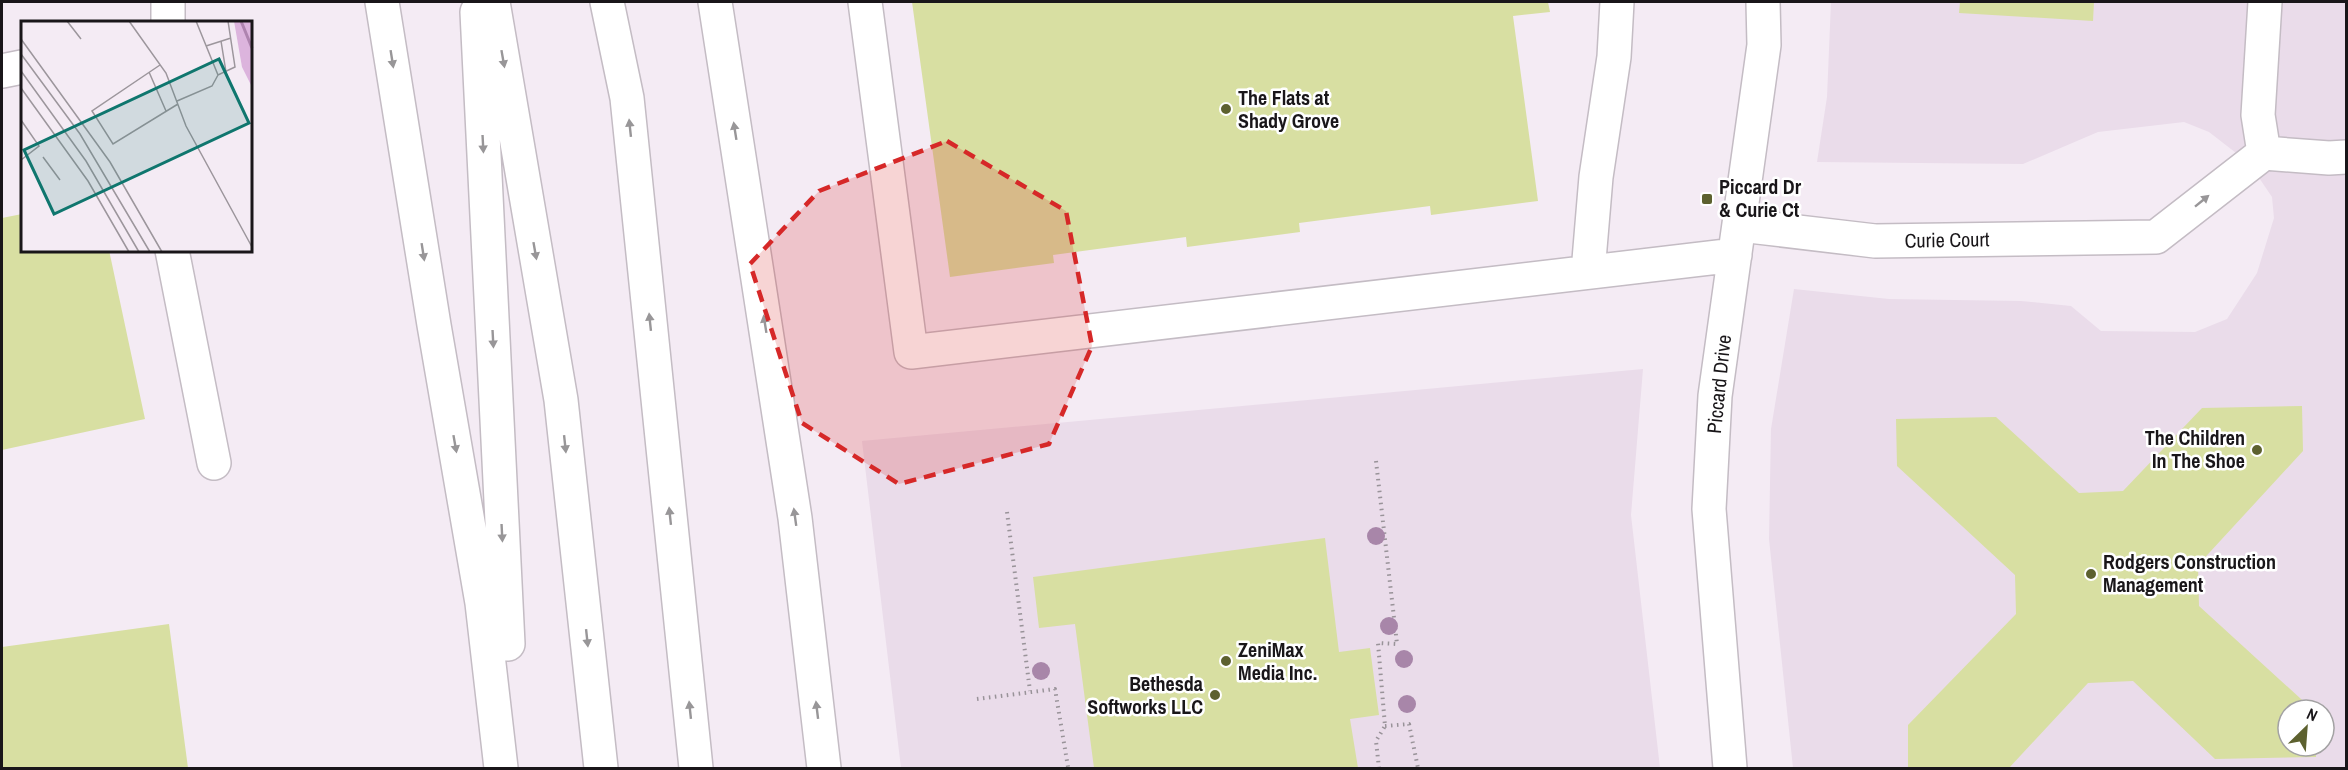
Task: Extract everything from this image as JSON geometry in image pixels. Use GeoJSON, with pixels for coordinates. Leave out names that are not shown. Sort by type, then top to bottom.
{"type":"FeatureCollection","features":[{"type":"Feature","properties":{"kind":"main road"},"geometry":{"type":"LineString","coordinates":[[168,2],[168,21]]}},
{"type":"Feature","properties":{"kind":"main road"},"geometry":{"type":"LineString","coordinates":[[382,2],[482,603],[501,768]]}},
{"type":"Feature","properties":{"kind":"main road"},"geometry":{"type":"LineString","coordinates":[[476,2],[514,768]]}},
{"type":"Feature","properties":{"kind":"main road"},"geometry":{"type":"LineString","coordinates":[[493,2],[561,400],[601,768]]}},
{"type":"Feature","properties":{"kind":"main road"},"geometry":{"type":"LineString","coordinates":[[607,2],[627,98],[696,768]]}},
{"type":"Feature","properties":{"kind":"main road"},"geometry":{"type":"LineString","coordinates":[[715,2],[795,518],[824,768]]}},
{"type":"Feature","properties":{"kind":"main road","name":"Curie Court"},"geometry":{"type":"LineString","coordinates":[[865,2],[911,352],[1588,272],[1738,240],[1875,241],[2156,237],[2264,153]]}},
{"type":"Feature","properties":{"kind":"main road"},"geometry":{"type":"LineString","coordinates":[[1588,272],[1596,177],[1614,57],[1617,2]]}},
{"type":"Feature","properties":{"kind":"main road","name":"Piccard Drive"},"geometry":{"type":"LineString","coordinates":[[1730,768],[1709,509],[1714,396],[1764,45],[1763,2]]}},
{"type":"Feature","properties":{"kind":"main road"},"geometry":{"type":"LineString","coordinates":[[2265,2],[2258,115],[2264,153],[2329,158],[2346,157]]}},
{"type":"Feature","properties":{"kind":"main road"},"geometry":{"type":"LineString","coordinates":[[2,71],[21,67]]}},
{"type":"Feature","properties":{"kind":"main road"},"geometry":{"type":"LineString","coordinates":[[172,252],[214,463]]}},
{"type":"Feature","properties":{"kind":"path"},"geometry":{"type":"LineString","coordinates":[[1376,461],[1397,644],[1378,644],[1385,726],[1376,741],[1379,768]]}},
{"type":"Feature","properties":{"kind":"path"},"geometry":{"type":"LineString","coordinates":[[1007,512],[1030,691]]}},
{"type":"Feature","properties":{"kind":"path"},"geometry":{"type":"LineString","coordinates":[[976,699],[1055,689],[1068,767],[1064,768]]}},
{"type":"Feature","properties":{"kind":"path"},"geometry":{"type":"LineString","coordinates":[[1385,726],[1409,724],[1418,768]]}},
{"type":"Feature","properties":{"kind":"highlighted area"},"geometry":{"type":"Polygon","coordinates":[[[947,141],[1066,211],[1092,346],[1049,444],[899,484],[802,423],[750,264],[819,191],[947,141]]]}},
{"type":"Feature","properties":{"kind":"shaded area"},"geometry":{"type":"Polygon","coordinates":[[[1831,2],[2346,2],[2346,768],[1793,768],[1769,539],[1771,429],[1794,289],[1889,299],[2021,301],[2071,306],[2101,331],[2195,332],[2227,319],[2257,273],[2274,218],[2272,197],[2249,163],[2209,132],[2184,122],[2098,132],[2023,164],[1817,162],[1827,97],[1831,2]]]}},
{"type":"Feature","properties":{"kind":"shaded area"},"geometry":{"type":"Polygon","coordinates":[[[1643,369],[1631,515],[1660,768],[901,768],[862,441],[1643,369]]]}},
{"type":"Feature","properties":{"kind":"building","name":"The Flats at Shady Grove"},"geometry":{"type":"Polygon","coordinates":[[[912,2],[1548,2],[1550,12],[1513,16],[1538,201],[1431,215],[1430,206],[1299,223],[1300,232],[1187,247],[1186,237],[1053,255],[1054,263],[950,277],[912,2]]]}},
{"type":"Feature","properties":{"kind":"building"},"geometry":{"type":"Polygon","coordinates":[[[1960,2],[2094,2],[2093,21],[1959,13],[1960,2]]]}},
{"type":"Feature","properties":{"kind":"building"},"geometry":{"type":"Polygon","coordinates":[[[21,214],[21,252],[109,252],[145,419],[2,450],[2,218],[21,214]]]}},
{"type":"Feature","properties":{"kind":"building"},"geometry":{"type":"Polygon","coordinates":[[[2302,406],[2303,451],[2198,565],[2199,606],[2300,698],[2276,698],[2276,758],[2215,759],[2133,681],[2088,683],[2009,768],[1908,768],[1908,725],[2016,614],[2015,575],[1897,466],[1896,419],[1996,417],[2079,493],[2123,491],[2202,408],[2302,406]]]}},
{"type":"Feature","properties":{"kind":"building","name":"ZeniMax Media Inc."},"geometry":{"type":"Polygon","coordinates":[[[1325,538],[1339,652],[1370,648],[1379,715],[1350,719],[1358,768],[1094,768],[1075,624],[1039,628],[1033,577],[1325,538]]]}},
{"type":"Feature","properties":{"kind":"building"},"geometry":{"type":"Polygon","coordinates":[[[169,624],[188,768],[2,768],[2,647],[169,624]]]}},
{"type":"Feature","properties":{"kind":"place","name":"The Flats at Shady Grove"},"geometry":{"type":"Point","coordinates":[1226,109]}},
{"type":"Feature","properties":{"kind":"place","name":"Piccard Dr & Curie Ct"},"geometry":{"type":"Point","coordinates":[1707,199]}},
{"type":"Feature","properties":{"kind":"place","name":"The Children In The Shoe"},"geometry":{"type":"Point","coordinates":[2257,450]}},
{"type":"Feature","properties":{"kind":"place","name":"Rodgers Construction Management"},"geometry":{"type":"Point","coordinates":[2091,574]}},
{"type":"Feature","properties":{"kind":"place","name":"ZeniMax Media Inc."},"geometry":{"type":"Point","coordinates":[1226,661]}},
{"type":"Feature","properties":{"kind":"place","name":"Bethesda Softworks LLC"},"geometry":{"type":"Point","coordinates":[1215,695]}}]}
